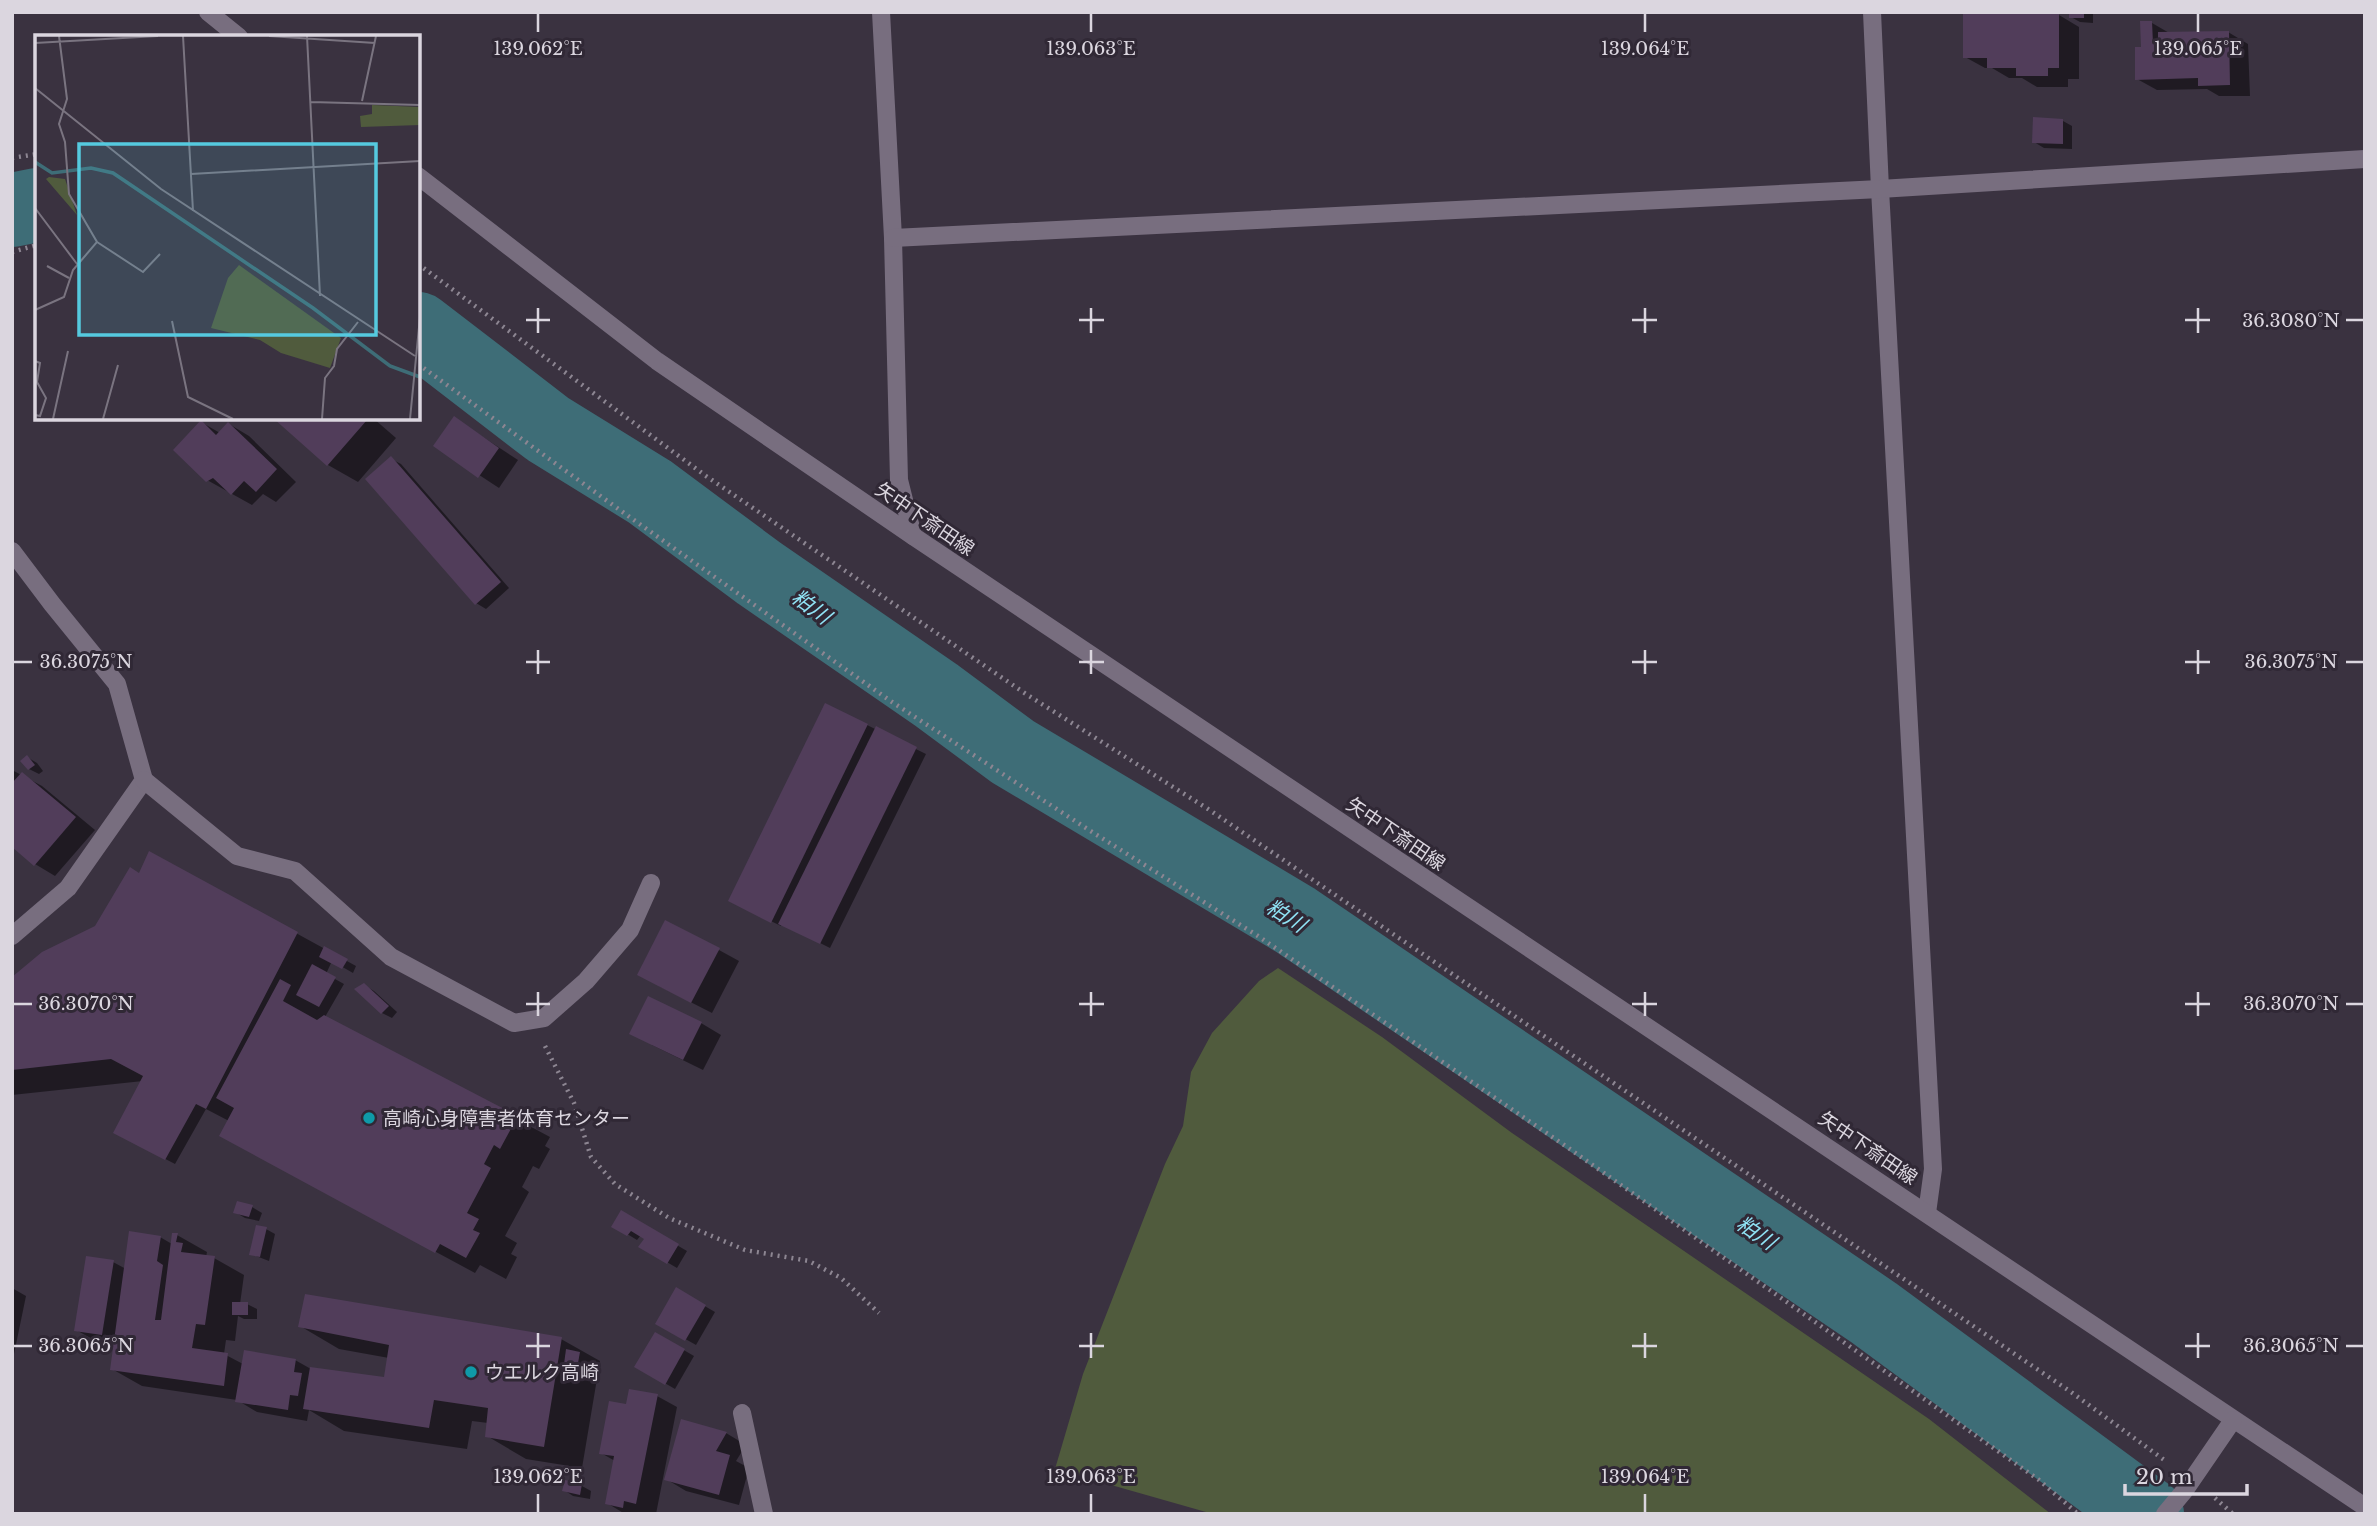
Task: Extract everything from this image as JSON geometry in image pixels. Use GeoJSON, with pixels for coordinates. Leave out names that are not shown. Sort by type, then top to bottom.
{"type":"FeatureCollection","features":[{"type":"Feature","properties":{"kind":"street"},"geometry":{"type":"LineString","coordinates":[[208,12],[237,35]]}},
{"type":"Feature","properties":{"kind":"street"},"geometry":{"type":"LineString","coordinates":[[881,12],[893,238],[899,480],[913,536]]}},
{"type":"Feature","properties":{"kind":"street"},"geometry":{"type":"LineString","coordinates":[[1872,12],[1933,1169],[1927,1213]]}},
{"type":"Feature","properties":{"kind":"street"},"geometry":{"type":"LineString","coordinates":[[893,238],[1880,189],[2365,159]]}},
{"type":"Feature","properties":{"kind":"street","name":"矢中下斎田線"},"geometry":{"type":"LineString","coordinates":[[420,178],[657,361],[913,536],[2365,1507]]}},
{"type":"Feature","properties":{"kind":"street"},"geometry":{"type":"LineString","coordinates":[[12,551],[117,684],[144,780],[237,856],[295,871],[390,957],[514,1023],[544,1018],[586,981],[630,930],[651,883]]}},
{"type":"Feature","properties":{"kind":"street"},"geometry":{"type":"LineString","coordinates":[[12,936],[68,888],[144,780]]}},
{"type":"Feature","properties":{"kind":"street"},"geometry":{"type":"LineString","coordinates":[[742,1413],[764,1514]]}},
{"type":"Feature","properties":{"kind":"street"},"geometry":{"type":"LineString","coordinates":[[2165,1514],[2185,1490],[2233,1420]]}},
{"type":"Feature","properties":{"kind":"path"},"geometry":{"type":"LineString","coordinates":[[12,158],[35,154]]}},
{"type":"Feature","properties":{"kind":"path"},"geometry":{"type":"LineString","coordinates":[[12,252],[35,246]]}},
{"type":"Feature","properties":{"kind":"path"},"geometry":{"type":"LineString","coordinates":[[420,265],[706,476],[1026,694],[1208,809],[1346,902],[2071,1392],[2172,1465]]}},
{"type":"Feature","properties":{"kind":"path"},"geometry":{"type":"LineString","coordinates":[[420,365],[892,702],[1088,830],[1258,936],[1567,1147],[2039,1479],[2078,1514]]}},
{"type":"Feature","properties":{"kind":"path"},"geometry":{"type":"LineString","coordinates":[[514,1023],[543,1043],[574,1103],[591,1157],[615,1184],[669,1219],[744,1250],[809,1262],[841,1278],[880,1313]]}},
{"type":"Feature","properties":{"kind":"path"},"geometry":{"type":"LineString","coordinates":[[2206,1491],[2233,1514]]}},
{"type":"Feature","properties":{"kind":"green space"},"geometry":{"type":"Polygon","coordinates":[[[1278,968],[1382,1037],[1512,1133],[1929,1419],[2051,1514],[1213,1514],[1055,1469],[1083,1374],[1165,1164],[1183,1126],[1191,1072],[1212,1033],[1259,981],[1278,968]]]}},
{"type":"Feature","properties":{"kind":"building"},"geometry":{"type":"Polygon","coordinates":[[[2069,12],[2084,12],[2084,18],[2069,18],[2069,12]]]}},
{"type":"Feature","properties":{"kind":"building"},"geometry":{"type":"Polygon","coordinates":[[[1963,13],[2059,14],[2059,68],[2048,68],[2048,76],[2016,76],[2016,68],[1987,68],[1987,58],[1963,58],[1963,13]]]}},
{"type":"Feature","properties":{"kind":"building"},"geometry":{"type":"Polygon","coordinates":[[[2140,21],[2152,21],[2153,44],[2158,44],[2158,32],[2229,31],[2230,85],[2198,86],[2198,78],[2135,80],[2135,47],[2141,47],[2140,21]]]}},
{"type":"Feature","properties":{"kind":"building"},"geometry":{"type":"Polygon","coordinates":[[[2033,117],[2063,119],[2063,144],[2032,143],[2033,117]]]}},
{"type":"Feature","properties":{"kind":"building"},"geometry":{"type":"Polygon","coordinates":[[[454,416],[499,448],[478,478],[433,446],[454,416]]]}},
{"type":"Feature","properties":{"kind":"building"},"geometry":{"type":"Polygon","coordinates":[[[201,420],[216,435],[228,422],[277,469],[256,492],[244,481],[231,495],[213,478],[206,482],[173,450],[201,420]]]}},
{"type":"Feature","properties":{"kind":"building"},"geometry":{"type":"Polygon","coordinates":[[[275,420],[367,420],[327,466],[275,420]]]}},
{"type":"Feature","properties":{"kind":"building"},"geometry":{"type":"Polygon","coordinates":[[[391,456],[501,582],[475,605],[365,479],[391,456]]]}},
{"type":"Feature","properties":{"kind":"building"},"geometry":{"type":"Polygon","coordinates":[[[825,703],[868,724],[771,923],[728,901],[825,703]]]}},
{"type":"Feature","properties":{"kind":"building"},"geometry":{"type":"Polygon","coordinates":[[[876,726],[917,747],[820,944],[778,924],[876,726]]]}},
{"type":"Feature","properties":{"kind":"building"},"geometry":{"type":"Polygon","coordinates":[[[27,755],[35,765],[28,770],[20,761],[27,755]]]}},
{"type":"Feature","properties":{"kind":"building"},"geometry":{"type":"Polygon","coordinates":[[[22,772],[76,817],[34,866],[12,847],[12,783],[22,772]]]}},
{"type":"Feature","properties":{"kind":"building"},"geometry":{"type":"Polygon","coordinates":[[[149,851],[298,932],[206,1109],[196,1104],[165,1160],[113,1133],[143,1076],[111,1059],[12,1070],[12,977],[42,952],[95,926],[130,867],[139,873],[149,851]]]}},
{"type":"Feature","properties":{"kind":"building"},"geometry":{"type":"Polygon","coordinates":[[[665,920],[720,948],[691,1003],[637,975],[665,920]]]}},
{"type":"Feature","properties":{"kind":"building"},"geometry":{"type":"Polygon","coordinates":[[[324,946],[348,959],[342,969],[319,957],[324,946]]]}},
{"type":"Feature","properties":{"kind":"building"},"geometry":{"type":"Polygon","coordinates":[[[312,964],[336,977],[319,1007],[296,995],[312,964]]]}},
{"type":"Feature","properties":{"kind":"building","name":"高崎心身障害者体育センター"},"geometry":{"type":"Polygon","coordinates":[[[280,979],[291,985],[283,1001],[317,1020],[324,1015],[512,1113],[507,1123],[513,1125],[500,1149],[494,1145],[484,1164],[491,1168],[467,1213],[479,1219],[473,1230],[480,1233],[466,1258],[440,1244],[435,1253],[219,1136],[234,1108],[216,1098],[280,979]]]}},
{"type":"Feature","properties":{"kind":"building"},"geometry":{"type":"Polygon","coordinates":[[[364,983],[389,1006],[381,1014],[354,989],[364,983]]]}},
{"type":"Feature","properties":{"kind":"building"},"geometry":{"type":"Polygon","coordinates":[[[648,996],[702,1022],[683,1060],[629,1034],[648,996]]]}},
{"type":"Feature","properties":{"kind":"building"},"geometry":{"type":"Polygon","coordinates":[[[237,1201],[253,1205],[249,1217],[233,1213],[237,1201]]]}},
{"type":"Feature","properties":{"kind":"building"},"geometry":{"type":"Polygon","coordinates":[[[621,1210],[679,1244],[667,1264],[638,1247],[644,1239],[631,1231],[627,1236],[611,1227],[621,1210]]]}},
{"type":"Feature","properties":{"kind":"building"},"geometry":{"type":"Polygon","coordinates":[[[256,1225],[267,1227],[260,1257],[249,1255],[256,1225]]]}},
{"type":"Feature","properties":{"kind":"building"},"geometry":{"type":"Polygon","coordinates":[[[129,1231],[161,1236],[157,1261],[163,1265],[155,1320],[161,1320],[172,1233],[178,1233],[176,1242],[183,1243],[181,1252],[215,1256],[205,1325],[196,1324],[192,1348],[228,1353],[224,1386],[110,1370],[129,1231]]]}},
{"type":"Feature","properties":{"kind":"building"},"geometry":{"type":"Polygon","coordinates":[[[86,1256],[114,1260],[102,1335],[74,1331],[86,1256]]]}},
{"type":"Feature","properties":{"kind":"building"},"geometry":{"type":"Polygon","coordinates":[[[676,1287],[706,1305],[685,1341],[655,1324],[676,1287]]]}},
{"type":"Feature","properties":{"kind":"building","name":"ウエルク高崎"},"geometry":{"type":"Polygon","coordinates":[[[305,1294],[562,1337],[544,1447],[485,1437],[488,1408],[434,1400],[429,1428],[303,1409],[310,1367],[384,1377],[389,1345],[298,1327],[305,1294]]]}},
{"type":"Feature","properties":{"kind":"building"},"geometry":{"type":"Polygon","coordinates":[[[232,1302],[248,1302],[248,1315],[232,1315],[232,1302]]]}},
{"type":"Feature","properties":{"kind":"building"},"geometry":{"type":"Polygon","coordinates":[[[655,1332],[685,1349],[665,1385],[634,1367],[655,1332]]]}},
{"type":"Feature","properties":{"kind":"building"},"geometry":{"type":"Polygon","coordinates":[[[566,1349],[580,1352],[576,1374],[563,1372],[566,1349]]]}},
{"type":"Feature","properties":{"kind":"building"},"geometry":{"type":"Polygon","coordinates":[[[244,1350],[296,1359],[294,1372],[302,1373],[298,1396],[290,1395],[288,1410],[235,1402],[244,1350]]]}},
{"type":"Feature","properties":{"kind":"building"},"geometry":{"type":"Polygon","coordinates":[[[629,1389],[658,1394],[636,1504],[624,1501],[623,1508],[605,1504],[614,1456],[599,1454],[609,1401],[626,1404],[629,1389]]]}},
{"type":"Feature","properties":{"kind":"building"},"geometry":{"type":"Polygon","coordinates":[[[681,1419],[727,1432],[716,1451],[730,1455],[719,1495],[664,1480],[681,1419]]]}},
{"type":"Feature","properties":{"kind":"building"},"geometry":{"type":"Polygon","coordinates":[[[565,1480],[582,1484],[580,1495],[562,1491],[565,1480]]]}},
{"type":"Feature","properties":{"kind":"waterway","name":"粕川"},"geometry":{"type":"LineString","coordinates":[[12,210],[35,205]]}},
{"type":"Feature","properties":{"kind":"waterway","name":"粕川"},"geometry":{"type":"LineString","coordinates":[[420,331],[548,429],[650,492],[759,573],[936,695],[1013,752],[1295,920],[1874,1313],[2147,1514]]}},
{"type":"Feature","properties":{"kind":"place","name":"高崎心身障害者体育センター"},"geometry":{"type":"Point","coordinates":[369,1118]}},
{"type":"Feature","properties":{"kind":"place","name":"ウエルク高崎"},"geometry":{"type":"Point","coordinates":[471,1372]}}]}
